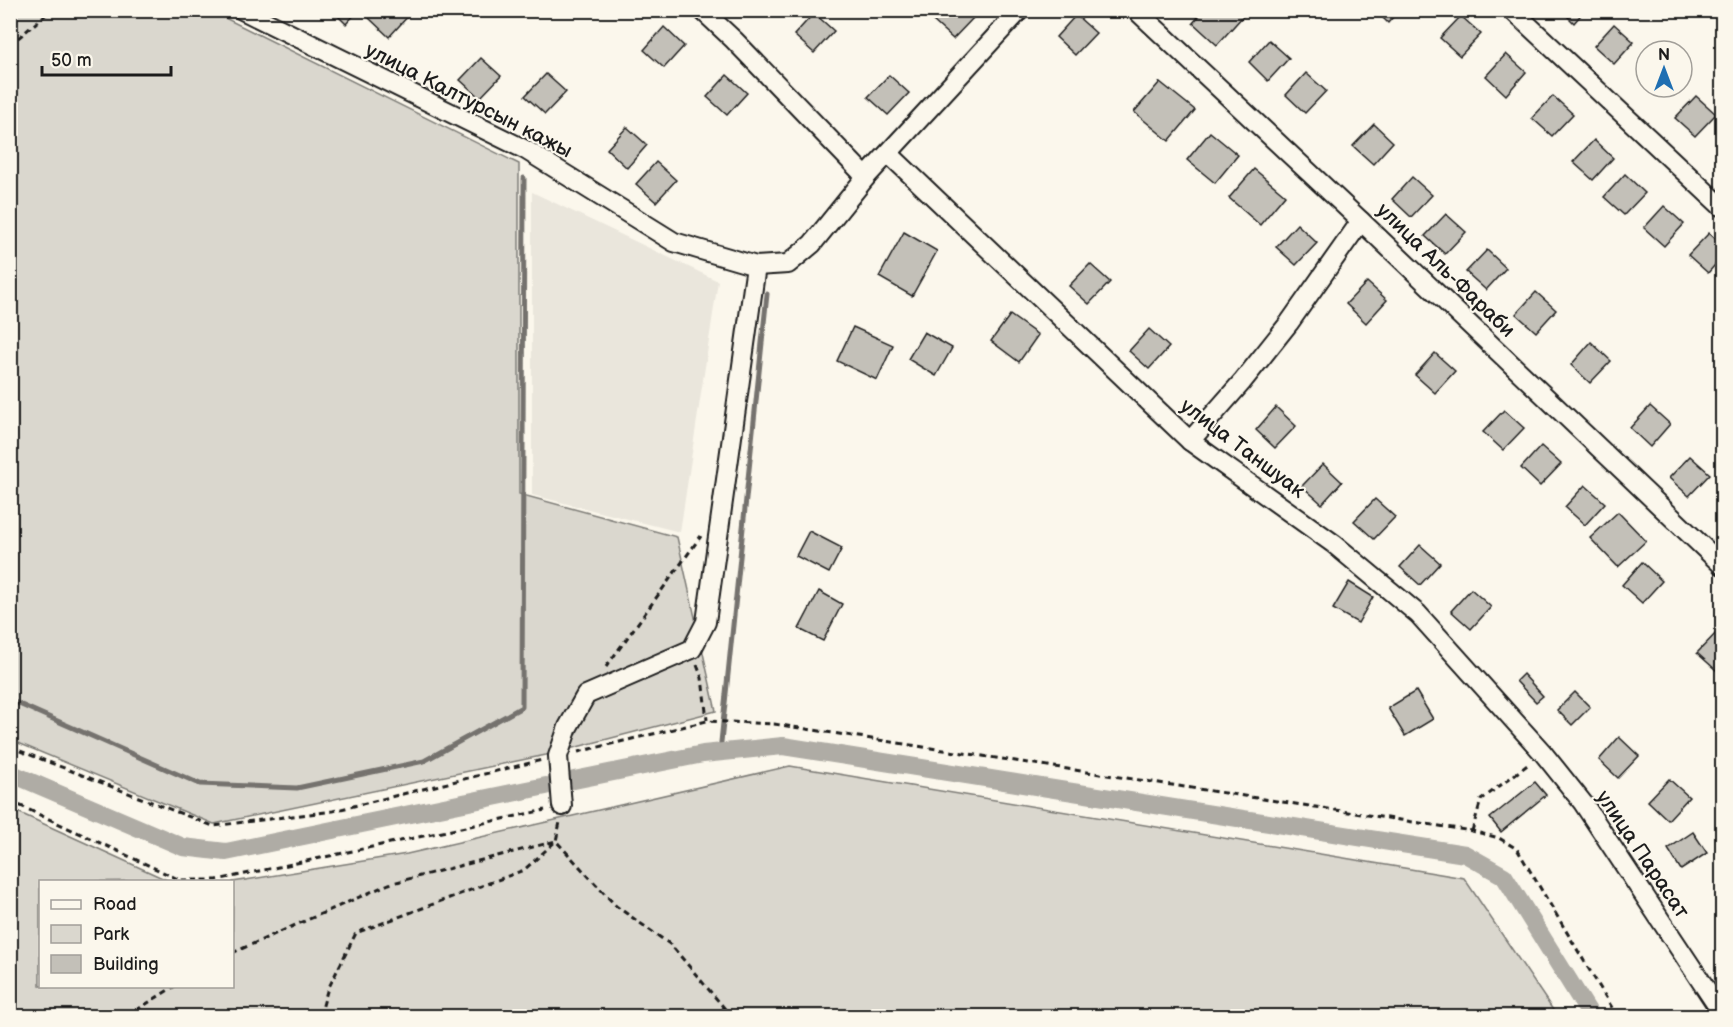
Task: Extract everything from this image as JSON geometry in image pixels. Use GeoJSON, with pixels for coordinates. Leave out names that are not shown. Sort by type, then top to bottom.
{"type":"FeatureCollection","features":[{"type":"Feature","properties":{"kind":"street","name":"улица Калтурсын кажы"},"geometry":{"type":"LineString","coordinates":[[242,10],[526,150],[674,242],[756,266],[788,264],[812,244],[866,177],[1020,10]]}},
{"type":"Feature","properties":{"kind":"street"},"geometry":{"type":"LineString","coordinates":[[702,10],[734,40],[866,177]]}},
{"type":"Feature","properties":{"kind":"street","name":"улица Аль-Фараби"},"geometry":{"type":"LineString","coordinates":[[1136,10],[1722,565]]}},
{"type":"Feature","properties":{"kind":"street"},"geometry":{"type":"LineString","coordinates":[[1512,10],[1722,207]]}},
{"type":"Feature","properties":{"kind":"street","name":"улица Таншуак"},"geometry":{"type":"LineString","coordinates":[[889,154],[1190,441],[1334,544],[1418,614],[1543,753]]}},
{"type":"Feature","properties":{"kind":"street"},"geometry":{"type":"LineString","coordinates":[[1190,441],[1242,382],[1289,323],[1361,221]]}},
{"type":"Feature","properties":{"kind":"street"},"geometry":{"type":"LineString","coordinates":[[562,806],[558,756],[568,727],[586,695],[692,649],[706,622],[756,266]]}},
{"type":"Feature","properties":{"kind":"street","name":"улица Парасат"},"geometry":{"type":"LineString","coordinates":[[1543,753],[1583,804],[1722,1013]]}},
{"type":"Feature","properties":{"kind":"path"},"geometry":{"type":"LineString","coordinates":[[10,45],[51,10]]}},
{"type":"Feature","properties":{"kind":"path"},"geometry":{"type":"LineString","coordinates":[[606,668],[698,538],[719,526]]}},
{"type":"Feature","properties":{"kind":"path"},"geometry":{"type":"LineString","coordinates":[[692,649],[702,678],[707,721]]}},
{"type":"Feature","properties":{"kind":"path"},"geometry":{"type":"LineString","coordinates":[[10,747],[213,826],[333,811],[558,756],[715,721],[774,724],[1472,831],[1499,838],[1516,849],[1617,1017]]}},
{"type":"Feature","properties":{"kind":"path"},"geometry":{"type":"LineString","coordinates":[[1472,831],[1481,800],[1543,753]]}},
{"type":"Feature","properties":{"kind":"path"},"geometry":{"type":"LineString","coordinates":[[10,801],[180,880],[217,880],[562,806],[556,842],[524,870],[356,933],[327,991],[320,1017]]}},
{"type":"Feature","properties":{"kind":"path"},"geometry":{"type":"LineString","coordinates":[[234,952],[389,884],[556,842]]}},
{"type":"Feature","properties":{"kind":"path"},"geometry":{"type":"LineString","coordinates":[[556,842],[616,906],[671,945],[731,1017]]}},
{"type":"Feature","properties":{"kind":"path"},"geometry":{"type":"LineString","coordinates":[[128,1017],[173,988]]}},
{"type":"Feature","properties":{"kind":"shaded area"},"geometry":{"type":"Polygon","coordinates":[[[532,192],[718,281],[680,532],[532,495],[532,192]]]}},
{"type":"Feature","properties":{"kind":"green space"},"geometry":{"type":"Polygon","coordinates":[[[10,11],[211,11],[519,164],[519,494],[677,537],[716,711],[546,755],[214,824],[11,740],[10,11]]]}},
{"type":"Feature","properties":{"kind":"green space"},"geometry":{"type":"Polygon","coordinates":[[[790,766],[1464,878],[1557,1016],[11,1016],[11,809],[167,880],[39,880],[39,988],[234,988],[234,882],[407,854],[790,766]]]}},
{"type":"Feature","properties":{"kind":"building"},"geometry":{"type":"Polygon","coordinates":[[[332,10],[359,10],[346,24],[332,10]]]}},
{"type":"Feature","properties":{"kind":"building"},"geometry":{"type":"Polygon","coordinates":[[[377,10],[406,10],[410,14],[389,37],[369,18],[377,10]]]}},
{"type":"Feature","properties":{"kind":"building"},"geometry":{"type":"Polygon","coordinates":[[[943,10],[967,10],[974,17],[953,39],[933,21],[943,10]]]}},
{"type":"Feature","properties":{"kind":"building"},"geometry":{"type":"Polygon","coordinates":[[[1204,10],[1237,10],[1243,16],[1217,45],[1193,23],[1204,10]]]}},
{"type":"Feature","properties":{"kind":"building"},"geometry":{"type":"Polygon","coordinates":[[[1375,10],[1399,10],[1388,23],[1375,10]]]}},
{"type":"Feature","properties":{"kind":"building"},"geometry":{"type":"Polygon","coordinates":[[[1561,10],[1585,10],[1574,23],[1561,10]]]}},
{"type":"Feature","properties":{"kind":"building"},"geometry":{"type":"Polygon","coordinates":[[[814,13],[834,31],[814,53],[794,35],[814,13]]]}},
{"type":"Feature","properties":{"kind":"building"},"geometry":{"type":"Polygon","coordinates":[[[1076,15],[1096,33],[1075,55],[1056,37],[1076,15]]]}},
{"type":"Feature","properties":{"kind":"building"},"geometry":{"type":"Polygon","coordinates":[[[1461,16],[1481,34],[1460,56],[1440,38],[1461,16]]]}},
{"type":"Feature","properties":{"kind":"building"},"geometry":{"type":"Polygon","coordinates":[[[1614,24],[1634,42],[1614,64],[1594,46],[1614,24]]]}},
{"type":"Feature","properties":{"kind":"building"},"geometry":{"type":"Polygon","coordinates":[[[664,27],[684,46],[664,68],[644,50],[664,27]]]}},
{"type":"Feature","properties":{"kind":"building"},"geometry":{"type":"Polygon","coordinates":[[[1269,40],[1289,58],[1268,81],[1249,62],[1269,40]]]}},
{"type":"Feature","properties":{"kind":"building"},"geometry":{"type":"Polygon","coordinates":[[[1506,54],[1526,72],[1506,95],[1486,76],[1506,54]]]}},
{"type":"Feature","properties":{"kind":"building"},"geometry":{"type":"Polygon","coordinates":[[[481,58],[501,76],[480,98],[460,80],[481,58]]]}},
{"type":"Feature","properties":{"kind":"building"},"geometry":{"type":"Polygon","coordinates":[[[1306,73],[1326,91],[1305,113],[1286,95],[1306,73]]]}},
{"type":"Feature","properties":{"kind":"building"},"geometry":{"type":"Polygon","coordinates":[[[546,74],[566,92],[545,114],[525,96],[546,74]]]}},
{"type":"Feature","properties":{"kind":"building"},"geometry":{"type":"Polygon","coordinates":[[[727,75],[747,93],[727,115],[707,97],[727,75]]]}},
{"type":"Feature","properties":{"kind":"building"},"geometry":{"type":"Polygon","coordinates":[[[889,75],[909,93],[888,115],[868,97],[889,75]]]}},
{"type":"Feature","properties":{"kind":"building"},"geometry":{"type":"Polygon","coordinates":[[[1160,82],[1195,110],[1169,141],[1134,112],[1160,82]]]}},
{"type":"Feature","properties":{"kind":"building"},"geometry":{"type":"Polygon","coordinates":[[[1553,96],[1573,114],[1552,136],[1532,118],[1553,96]]]}},
{"type":"Feature","properties":{"kind":"building"},"geometry":{"type":"Polygon","coordinates":[[[1696,96],[1716,114],[1695,136],[1675,118],[1696,96]]]}},
{"type":"Feature","properties":{"kind":"building"},"geometry":{"type":"Polygon","coordinates":[[[1374,124],[1393,142],[1373,164],[1353,146],[1374,124]]]}},
{"type":"Feature","properties":{"kind":"building"},"geometry":{"type":"Polygon","coordinates":[[[627,127],[647,145],[627,168],[607,149],[627,127]]]}},
{"type":"Feature","properties":{"kind":"building"},"geometry":{"type":"Polygon","coordinates":[[[1210,132],[1238,155],[1215,183],[1187,160],[1210,132]]]}},
{"type":"Feature","properties":{"kind":"building"},"geometry":{"type":"Polygon","coordinates":[[[1594,140],[1613,158],[1593,180],[1573,162],[1594,140]]]}},
{"type":"Feature","properties":{"kind":"building"},"geometry":{"type":"Polygon","coordinates":[[[656,162],[676,180],[656,202],[636,184],[656,162]]]}},
{"type":"Feature","properties":{"kind":"building"},"geometry":{"type":"Polygon","coordinates":[[[1254,169],[1285,195],[1260,225],[1229,198],[1254,169]]]}},
{"type":"Feature","properties":{"kind":"building"},"geometry":{"type":"Polygon","coordinates":[[[1625,174],[1645,193],[1624,215],[1604,197],[1625,174]]]}},
{"type":"Feature","properties":{"kind":"building"},"geometry":{"type":"Polygon","coordinates":[[[1412,177],[1432,195],[1411,217],[1392,199],[1412,177]]]}},
{"type":"Feature","properties":{"kind":"building"},"geometry":{"type":"Polygon","coordinates":[[[1664,206],[1684,224],[1664,246],[1644,228],[1664,206]]]}},
{"type":"Feature","properties":{"kind":"building"},"geometry":{"type":"Polygon","coordinates":[[[1446,214],[1466,232],[1445,254],[1425,236],[1446,214]]]}},
{"type":"Feature","properties":{"kind":"building"},"geometry":{"type":"Polygon","coordinates":[[[1297,224],[1317,243],[1296,265],[1276,247],[1297,224]]]}},
{"type":"Feature","properties":{"kind":"building"},"geometry":{"type":"Polygon","coordinates":[[[904,232],[937,251],[912,296],[879,277],[904,232]]]}},
{"type":"Feature","properties":{"kind":"building"},"geometry":{"type":"Polygon","coordinates":[[[1709,233],[1722,245],[1722,257],[1708,273],[1688,255],[1709,233]]]}},
{"type":"Feature","properties":{"kind":"building"},"geometry":{"type":"Polygon","coordinates":[[[1487,250],[1506,268],[1486,290],[1466,272],[1487,250]]]}},
{"type":"Feature","properties":{"kind":"building"},"geometry":{"type":"Polygon","coordinates":[[[1090,264],[1110,282],[1089,304],[1069,286],[1090,264]]]}},
{"type":"Feature","properties":{"kind":"building"},"geometry":{"type":"Polygon","coordinates":[[[1367,282],[1387,300],[1366,323],[1346,304],[1367,282]]]}},
{"type":"Feature","properties":{"kind":"building"},"geometry":{"type":"Polygon","coordinates":[[[1536,292],[1556,310],[1536,332],[1516,314],[1536,292]]]}},
{"type":"Feature","properties":{"kind":"building"},"geometry":{"type":"Polygon","coordinates":[[[1010,315],[1038,335],[1019,362],[991,341],[1010,315]]]}},
{"type":"Feature","properties":{"kind":"building"},"geometry":{"type":"Polygon","coordinates":[[[853,327],[893,345],[877,380],[837,361],[853,327]]]}},
{"type":"Feature","properties":{"kind":"building"},"geometry":{"type":"Polygon","coordinates":[[[1149,329],[1169,347],[1149,369],[1129,351],[1149,329]]]}},
{"type":"Feature","properties":{"kind":"building"},"geometry":{"type":"Polygon","coordinates":[[[924,332],[952,348],[936,376],[908,359],[924,332]]]}},
{"type":"Feature","properties":{"kind":"building"},"geometry":{"type":"Polygon","coordinates":[[[1591,342],[1611,361],[1590,383],[1571,365],[1591,342]]]}},
{"type":"Feature","properties":{"kind":"building"},"geometry":{"type":"Polygon","coordinates":[[[1435,353],[1455,371],[1435,393],[1415,375],[1435,353]]]}},
{"type":"Feature","properties":{"kind":"building"},"geometry":{"type":"Polygon","coordinates":[[[1650,406],[1670,424],[1650,447],[1630,428],[1650,406]]]}},
{"type":"Feature","properties":{"kind":"building"},"geometry":{"type":"Polygon","coordinates":[[[1276,407],[1296,426],[1275,448],[1256,430],[1276,407]]]}},
{"type":"Feature","properties":{"kind":"building"},"geometry":{"type":"Polygon","coordinates":[[[1504,410],[1524,428],[1503,450],[1483,432],[1504,410]]]}},
{"type":"Feature","properties":{"kind":"building"},"geometry":{"type":"Polygon","coordinates":[[[1541,446],[1561,464],[1540,486],[1521,468],[1541,446]]]}},
{"type":"Feature","properties":{"kind":"building"},"geometry":{"type":"Polygon","coordinates":[[[1690,456],[1710,474],[1689,496],[1669,478],[1690,456]]]}},
{"type":"Feature","properties":{"kind":"building"},"geometry":{"type":"Polygon","coordinates":[[[1323,464],[1342,482],[1322,504],[1302,486],[1323,464]]]}},
{"type":"Feature","properties":{"kind":"building"},"geometry":{"type":"Polygon","coordinates":[[[1585,485],[1605,503],[1585,525],[1565,507],[1585,485]]]}},
{"type":"Feature","properties":{"kind":"building"},"geometry":{"type":"Polygon","coordinates":[[[1375,499],[1395,517],[1374,539],[1354,521],[1375,499]]]}},
{"type":"Feature","properties":{"kind":"building"},"geometry":{"type":"Polygon","coordinates":[[[1618,512],[1646,541],[1618,567],[1590,538],[1618,512]]]}},
{"type":"Feature","properties":{"kind":"building"},"geometry":{"type":"Polygon","coordinates":[[[809,531],[842,548],[829,573],[796,556],[809,531]]]}},
{"type":"Feature","properties":{"kind":"building"},"geometry":{"type":"Polygon","coordinates":[[[1420,545],[1440,563],[1420,585],[1400,567],[1420,545]]]}},
{"type":"Feature","properties":{"kind":"building"},"geometry":{"type":"Polygon","coordinates":[[[1642,562],[1662,581],[1642,603],[1622,585],[1642,562]]]}},
{"type":"Feature","properties":{"kind":"building"},"geometry":{"type":"Polygon","coordinates":[[[1349,582],[1373,597],[1358,623],[1333,609],[1349,582]]]}},
{"type":"Feature","properties":{"kind":"building"},"geometry":{"type":"Polygon","coordinates":[[[1471,589],[1491,607],[1471,629],[1451,611],[1471,589]]]}},
{"type":"Feature","properties":{"kind":"building"},"geometry":{"type":"Polygon","coordinates":[[[819,591],[842,604],[823,641],[799,629],[819,591]]]}},
{"type":"Feature","properties":{"kind":"building"},"geometry":{"type":"Polygon","coordinates":[[[1718,631],[1722,635],[1722,665],[1717,671],[1697,653],[1718,631]]]}},
{"type":"Feature","properties":{"kind":"building"},"geometry":{"type":"Polygon","coordinates":[[[1523,674],[1543,696],[1536,702],[1516,681],[1523,674]]]}},
{"type":"Feature","properties":{"kind":"building"},"geometry":{"type":"Polygon","coordinates":[[[1416,691],[1433,719],[1405,736],[1388,708],[1416,691]]]}},
{"type":"Feature","properties":{"kind":"building"},"geometry":{"type":"Polygon","coordinates":[[[1575,692],[1590,707],[1572,725],[1557,710],[1575,692]]]}},
{"type":"Feature","properties":{"kind":"building"},"geometry":{"type":"Polygon","coordinates":[[[1619,737],[1639,756],[1618,778],[1599,760],[1619,737]]]}},
{"type":"Feature","properties":{"kind":"building"},"geometry":{"type":"Polygon","coordinates":[[[1669,779],[1689,797],[1668,820],[1648,801],[1669,779]]]}},
{"type":"Feature","properties":{"kind":"building"},"geometry":{"type":"Polygon","coordinates":[[[1535,782],[1546,795],[1501,832],[1490,818],[1535,782]]]}},
{"type":"Feature","properties":{"kind":"building"},"geometry":{"type":"Polygon","coordinates":[[[1693,832],[1707,853],[1681,870],[1668,849],[1693,832]]]}},
{"type":"Feature","properties":{"kind":"waterway"},"geometry":{"type":"LineString","coordinates":[[10,700],[200,784],[297,788],[424,761],[522,707],[524,178]]}},
{"type":"Feature","properties":{"kind":"waterway"},"geometry":{"type":"LineString","coordinates":[[720,752],[767,294]]}},
{"type":"Feature","properties":{"kind":"waterway"},"geometry":{"type":"LineString","coordinates":[[574,780],[703,754],[783,746],[1465,854],[1504,876],[1591,1016]]}},
{"type":"Feature","properties":{"kind":"waterway"},"geometry":{"type":"LineString","coordinates":[[10,773],[183,847],[226,852],[546,786]]}}]}
